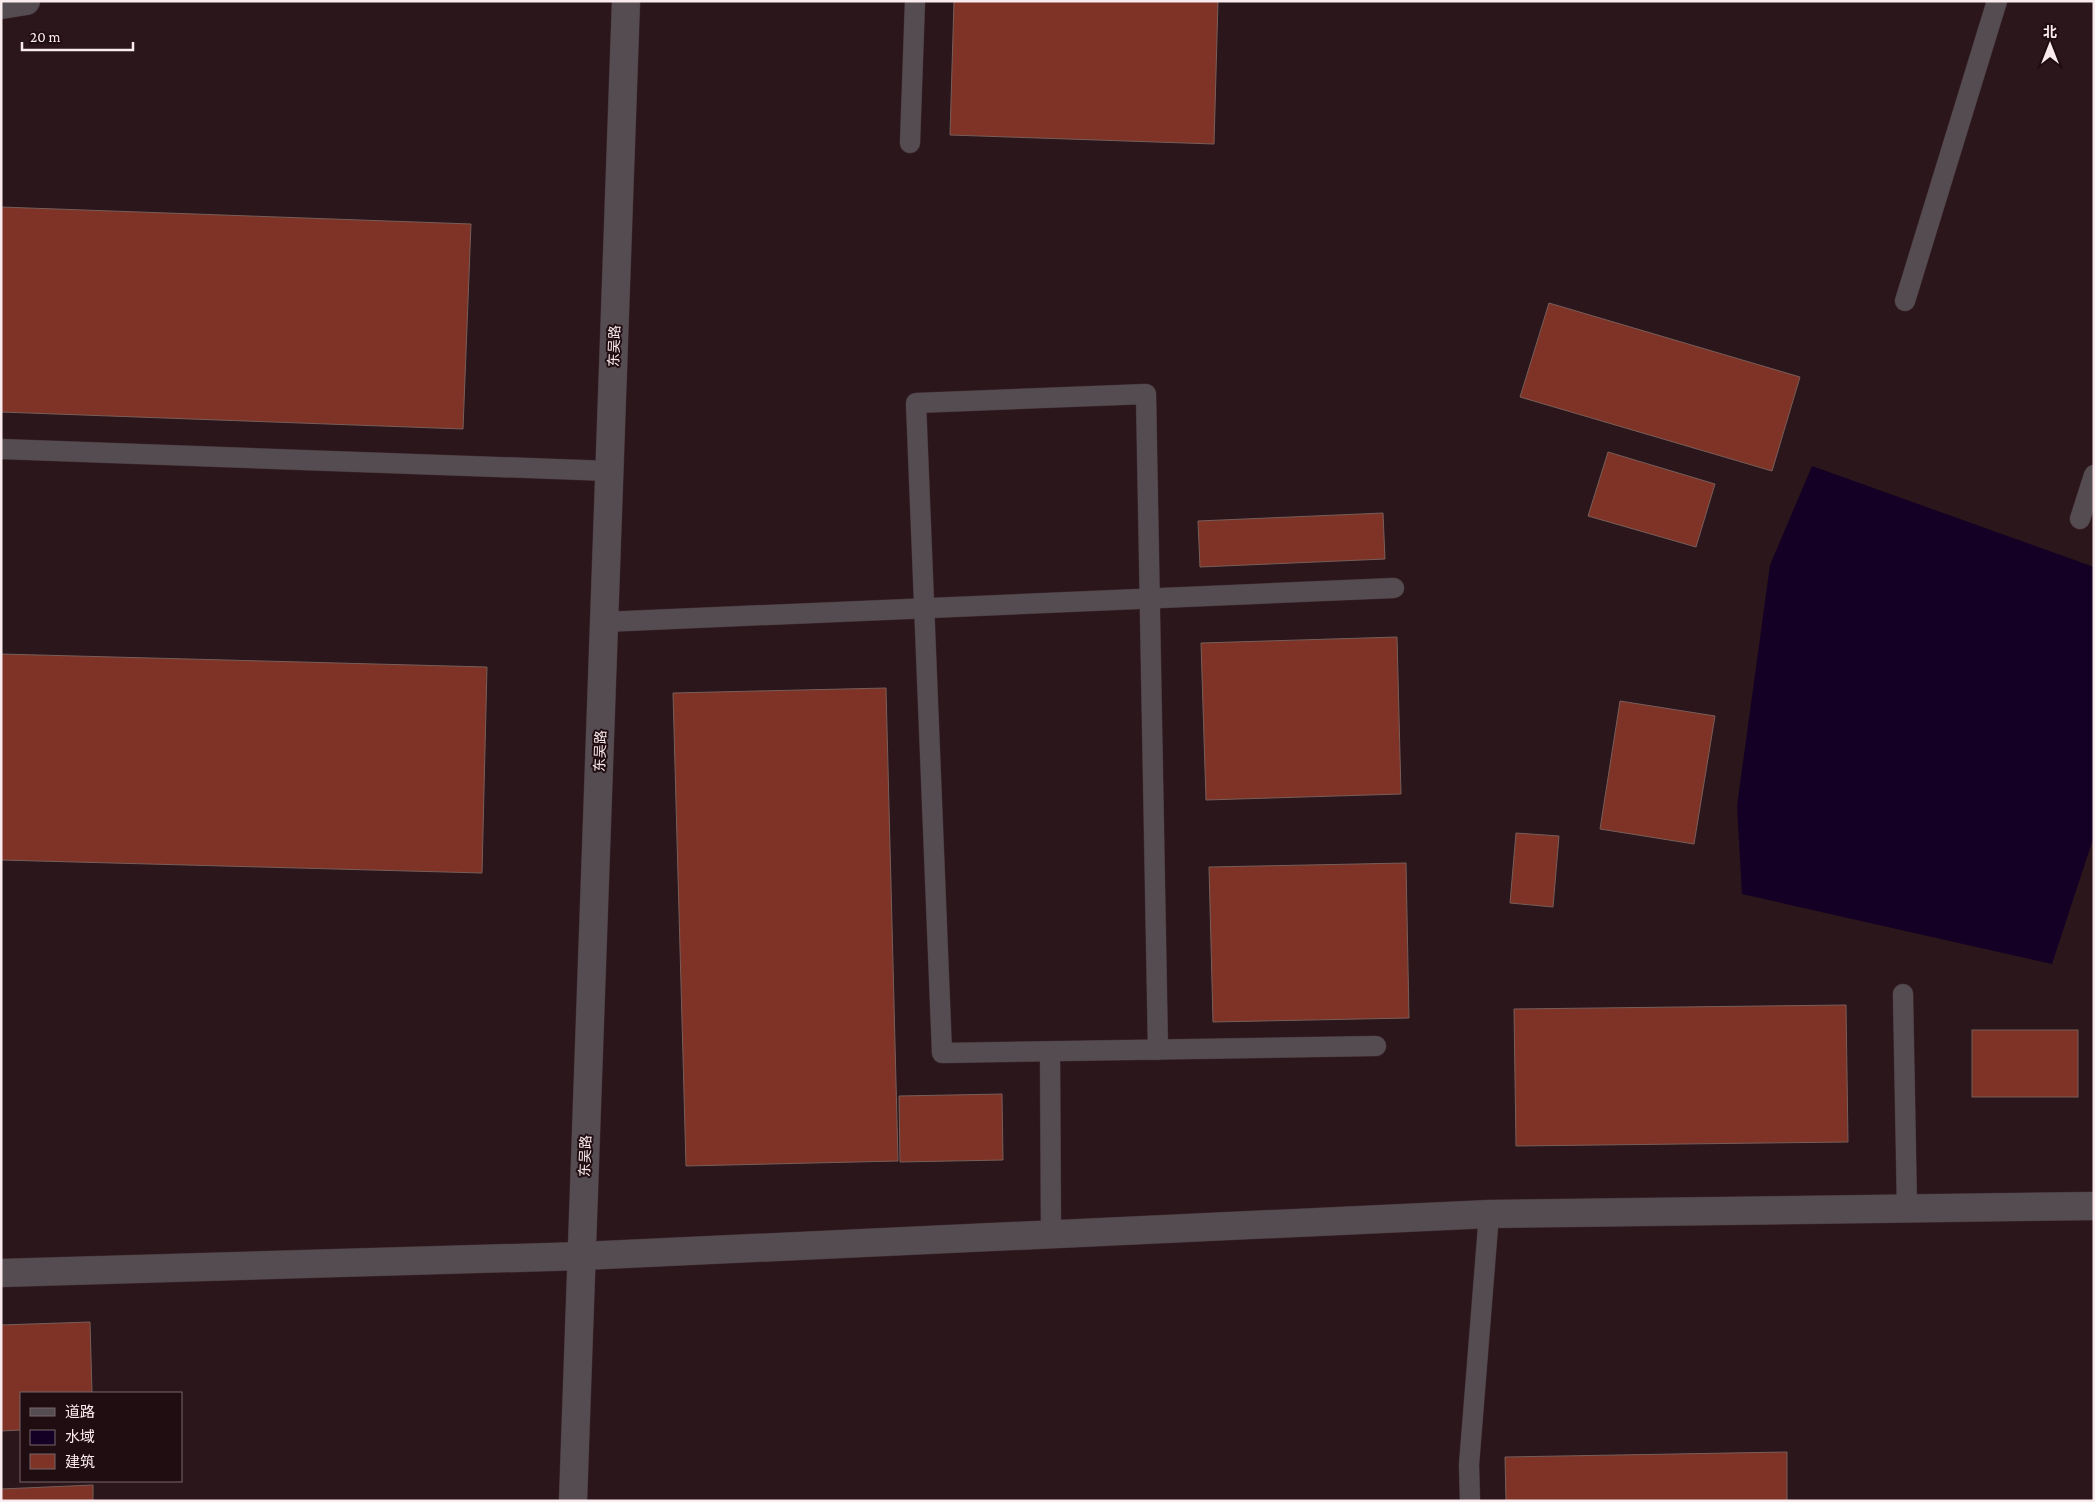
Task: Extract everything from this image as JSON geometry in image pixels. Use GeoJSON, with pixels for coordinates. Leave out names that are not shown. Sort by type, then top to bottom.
{"type":"FeatureCollection","features":[{"type":"Feature","properties":{"kind":"street"},"geometry":{"type":"LineString","coordinates":[[1,5],[26,1]]}},
{"type":"Feature","properties":{"kind":"street","name":"东吴路"},"geometry":{"type":"LineString","coordinates":[[573,1501],[626,1]]}},
{"type":"Feature","properties":{"kind":"street"},"geometry":{"type":"LineString","coordinates":[[1,1273],[582,1256],[1489,1214],[2094,1206]]}},
{"type":"Feature","properties":{"kind":"lane"},"geometry":{"type":"LineString","coordinates":[[910,142],[916,1]]}},
{"type":"Feature","properties":{"kind":"lane"},"geometry":{"type":"LineString","coordinates":[[1905,301],[1996,1]]}},
{"type":"Feature","properties":{"kind":"lane"},"geometry":{"type":"LineString","coordinates":[[1158,1050],[1146,394],[916,403],[942,1053],[1050,1052],[1376,1046]]}},
{"type":"Feature","properties":{"kind":"lane"},"geometry":{"type":"LineString","coordinates":[[1,449],[609,471]]}},
{"type":"Feature","properties":{"kind":"lane"},"geometry":{"type":"LineString","coordinates":[[2080,519],[2094,475]]}},
{"type":"Feature","properties":{"kind":"lane"},"geometry":{"type":"LineString","coordinates":[[604,622],[1394,588]]}},
{"type":"Feature","properties":{"kind":"lane"},"geometry":{"type":"LineString","coordinates":[[1904,994],[1907,1208]]}},
{"type":"Feature","properties":{"kind":"lane"},"geometry":{"type":"LineString","coordinates":[[1050,1052],[1051,1234]]}},
{"type":"Feature","properties":{"kind":"lane"},"geometry":{"type":"LineString","coordinates":[[1470,1501],[1469,1464],[1489,1214]]}},
{"type":"Feature","properties":{"kind":"water"},"geometry":{"type":"Polygon","coordinates":[[[1812,466],[2094,567],[2094,836],[2052,964],[1742,894],[1737,806],[1770,565],[1812,466]]]}},
{"type":"Feature","properties":{"kind":"building"},"geometry":{"type":"Polygon","coordinates":[[[954,1],[1218,1],[1214,144],[950,135],[954,1]]]}},
{"type":"Feature","properties":{"kind":"building"},"geometry":{"type":"Polygon","coordinates":[[[1,207],[471,224],[463,429],[1,412],[1,207]]]}},
{"type":"Feature","properties":{"kind":"building"},"geometry":{"type":"Polygon","coordinates":[[[1549,303],[1800,377],[1772,471],[1520,397],[1549,303]]]}},
{"type":"Feature","properties":{"kind":"building"},"geometry":{"type":"Polygon","coordinates":[[[1608,452],[1715,484],[1696,547],[1588,516],[1608,452]]]}},
{"type":"Feature","properties":{"kind":"building"},"geometry":{"type":"Polygon","coordinates":[[[1383,513],[1385,559],[1200,567],[1198,521],[1383,513]]]}},
{"type":"Feature","properties":{"kind":"building"},"geometry":{"type":"Polygon","coordinates":[[[1397,637],[1401,794],[1206,800],[1201,643],[1397,637]]]}},
{"type":"Feature","properties":{"kind":"building"},"geometry":{"type":"Polygon","coordinates":[[[1,654],[487,667],[482,873],[1,860],[1,654]]]}},
{"type":"Feature","properties":{"kind":"building"},"geometry":{"type":"Polygon","coordinates":[[[886,688],[898,1161],[686,1166],[673,693],[886,688]]]}},
{"type":"Feature","properties":{"kind":"building"},"geometry":{"type":"Polygon","coordinates":[[[1620,701],[1715,716],[1694,844],[1600,829],[1620,701]]]}},
{"type":"Feature","properties":{"kind":"building"},"geometry":{"type":"Polygon","coordinates":[[[1516,833],[1559,836],[1553,907],[1510,903],[1516,833]]]}},
{"type":"Feature","properties":{"kind":"building"},"geometry":{"type":"Polygon","coordinates":[[[1406,863],[1409,1018],[1213,1022],[1209,867],[1406,863]]]}},
{"type":"Feature","properties":{"kind":"building"},"geometry":{"type":"Polygon","coordinates":[[[1846,1005],[1848,1142],[1516,1146],[1514,1009],[1846,1005]]]}},
{"type":"Feature","properties":{"kind":"building"},"geometry":{"type":"Polygon","coordinates":[[[1972,1030],[2078,1030],[2078,1097],[1972,1097],[1972,1030]]]}},
{"type":"Feature","properties":{"kind":"building"},"geometry":{"type":"Polygon","coordinates":[[[1002,1094],[1003,1160],[900,1162],[899,1096],[1002,1094]]]}},
{"type":"Feature","properties":{"kind":"building"},"geometry":{"type":"Polygon","coordinates":[[[90,1322],[92,1392],[20,1392],[20,1430],[1,1431],[1,1325],[90,1322]]]}},
{"type":"Feature","properties":{"kind":"building"},"geometry":{"type":"Polygon","coordinates":[[[1787,1452],[1787,1501],[1506,1501],[1505,1457],[1787,1452]]]}},
{"type":"Feature","properties":{"kind":"building"},"geometry":{"type":"Polygon","coordinates":[[[93,1485],[93,1501],[1,1501],[1,1489],[93,1485]]]}}]}
